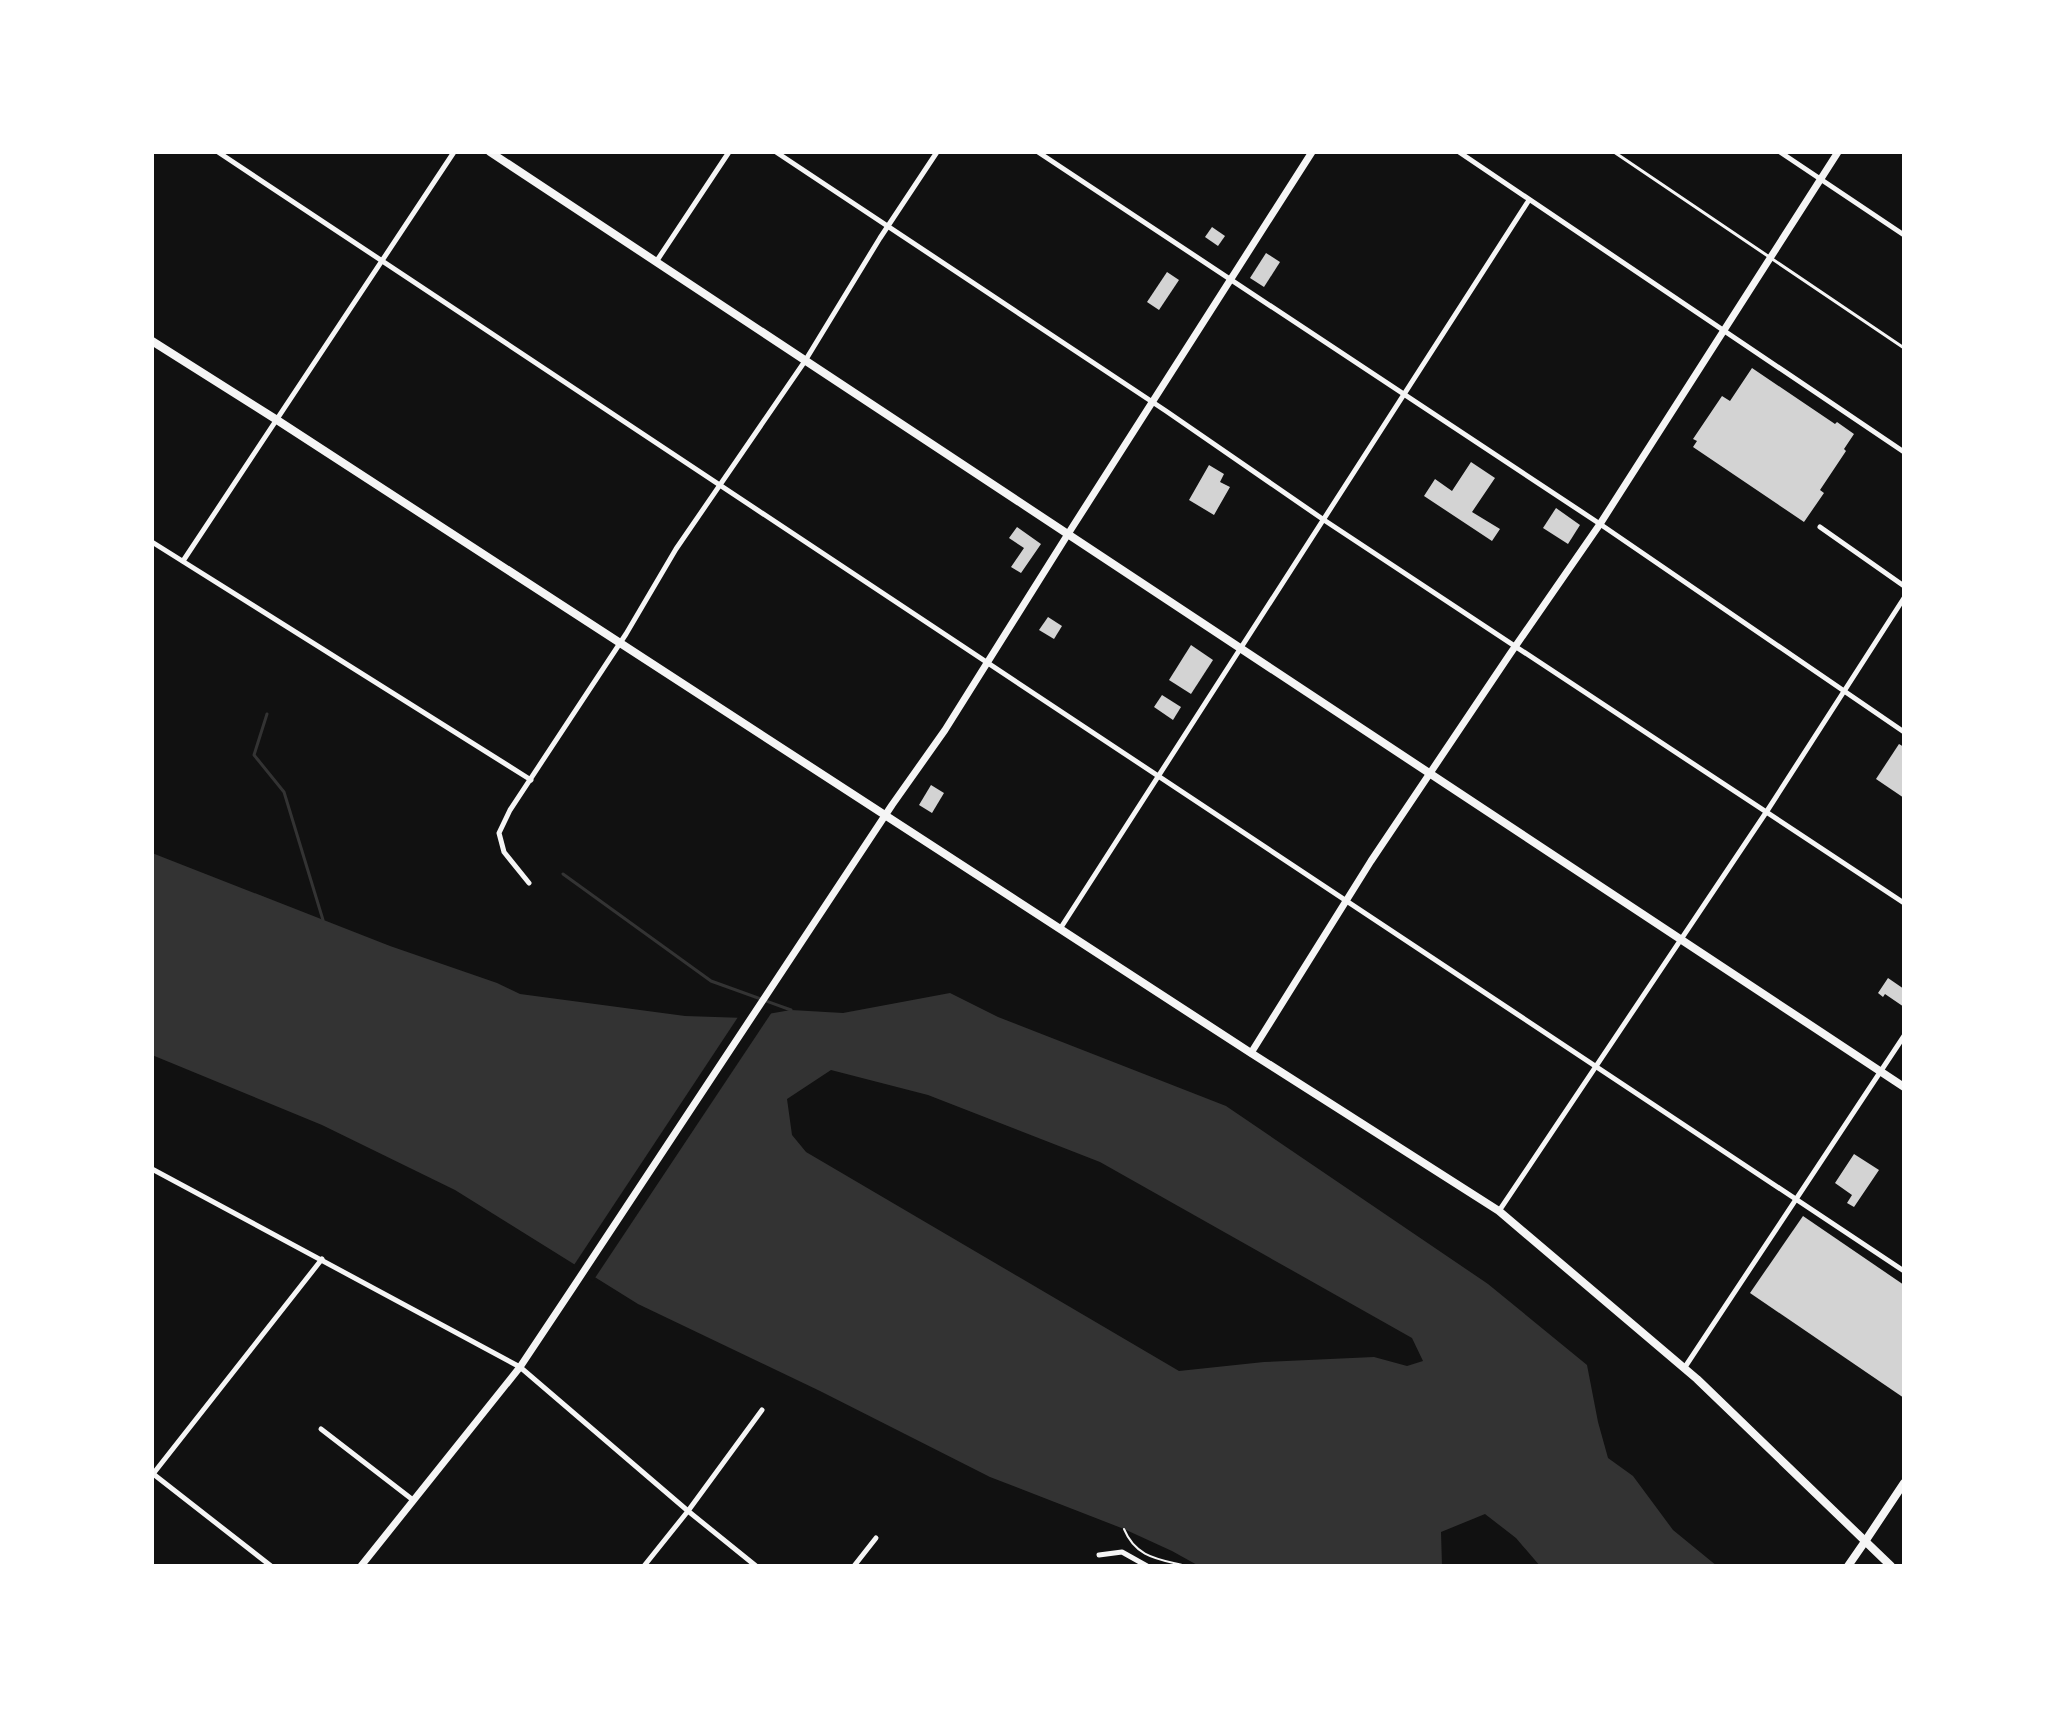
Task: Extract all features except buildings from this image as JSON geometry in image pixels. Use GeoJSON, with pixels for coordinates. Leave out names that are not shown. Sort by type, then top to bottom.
{"type":"FeatureCollection","features":[{"type":"Feature","properties":{"kind":"main road"},"geometry":{"type":"LineString","coordinates":[[490,152],[1904,1087]]}},
{"type":"Feature","properties":{"kind":"main road"},"geometry":{"type":"LineString","coordinates":[[152,341],[1499,1211],[1685,1367],[1891,1566]]}},
{"type":"Feature","properties":{"kind":"main road"},"geometry":{"type":"LineString","coordinates":[[1848,1566],[1904,1483]]}},
{"type":"Feature","properties":{"kind":"street"},"geometry":{"type":"LineString","coordinates":[[218,152],[1904,1271]]}},
{"type":"Feature","properties":{"kind":"street"},"geometry":{"type":"LineString","coordinates":[[183,561],[454,152]]}},
{"type":"Feature","properties":{"kind":"street"},"geometry":{"type":"LineString","coordinates":[[656,262],[729,152]]}},
{"type":"Feature","properties":{"kind":"street"},"geometry":{"type":"LineString","coordinates":[[776,152],[1324,520],[1904,903]]}},
{"type":"Feature","properties":{"kind":"street"},"geometry":{"type":"LineString","coordinates":[[529,883],[504,852],[499,833],[510,810],[620,643],[676,549],[805,361],[937,152]]}},
{"type":"Feature","properties":{"kind":"street"},"geometry":{"type":"LineString","coordinates":[[1038,152],[1600,524],[1904,732]]}},
{"type":"Feature","properties":{"kind":"street"},"geometry":{"type":"LineString","coordinates":[[361,1566],[520,1367],[945,730],[1312,152]]}},
{"type":"Feature","properties":{"kind":"street"},"geometry":{"type":"LineString","coordinates":[[1459,152],[1904,452]]}},
{"type":"Feature","properties":{"kind":"street"},"geometry":{"type":"LineString","coordinates":[[1780,152],[1904,235]]}},
{"type":"Feature","properties":{"kind":"street"},"geometry":{"type":"LineString","coordinates":[[1251,1053],[1345,901],[1600,524],[1838,152]]}},
{"type":"Feature","properties":{"kind":"street"},"geometry":{"type":"LineString","coordinates":[[1060,930],[1529,200]]}},
{"type":"Feature","properties":{"kind":"street"},"geometry":{"type":"LineString","coordinates":[[1820,527],[1904,586]]}},
{"type":"Feature","properties":{"kind":"street"},"geometry":{"type":"LineString","coordinates":[[152,542],[531,780]]}},
{"type":"Feature","properties":{"kind":"street"},"geometry":{"type":"LineString","coordinates":[[1499,1211],[1767,811],[1904,598]]}},
{"type":"Feature","properties":{"kind":"street"},"geometry":{"type":"LineString","coordinates":[[1685,1367],[1904,1036]]}},
{"type":"Feature","properties":{"kind":"street"},"geometry":{"type":"LineString","coordinates":[[152,1169],[520,1367],[756,1566]]}},
{"type":"Feature","properties":{"kind":"street"},"geometry":{"type":"LineString","coordinates":[[271,1566],[152,1474],[322,1259]]}},
{"type":"Feature","properties":{"kind":"street"},"geometry":{"type":"LineString","coordinates":[[644,1566],[762,1410]]}},
{"type":"Feature","properties":{"kind":"street"},"geometry":{"type":"LineString","coordinates":[[321,1429],[413,1500]]}},
{"type":"Feature","properties":{"kind":"street"},"geometry":{"type":"LineString","coordinates":[[854,1566],[876,1538]]}},
{"type":"Feature","properties":{"kind":"street"},"geometry":{"type":"LineString","coordinates":[[1099,1555],[1122,1552],[1147,1566]]}},
{"type":"Feature","properties":{"kind":"lane"},"geometry":{"type":"LineString","coordinates":[[1614,152],[1904,348]]}},
{"type":"Feature","properties":{"kind":"path"},"geometry":{"type":"LineString","coordinates":[[1124,1529],[1131,1546],[1154,1558],[1186,1566]]}},
{"type":"Feature","properties":{"kind":"shaded area"},"geometry":{"type":"Polygon","coordinates":[[[152,853],[520,994],[685,1016],[745,1018],[791,1010],[843,1013],[950,993],[998,1017],[1226,1106],[1488,1284],[1587,1365],[1608,1458],[1633,1476],[1673,1530],[1717,1566],[1540,1566],[1516,1538],[1485,1514],[1441,1532],[1442,1566],[1199,1566],[1124,1529],[990,1477],[638,1304],[455,1190],[322,1125],[152,1055],[152,853]],[[831,1070],[787,1099],[792,1135],[806,1152],[1179,1371],[1264,1362],[1374,1357],[1407,1366],[1423,1361],[1412,1338],[1100,1162],[928,1095],[831,1070]]]}},
{"type":"Feature","properties":{"kind":"pier"},"geometry":{"type":"Polygon","coordinates":[[[774,1009],[593,1281],[572,1268],[740,1014],[774,1009]]]}},
{"type":"Feature","properties":{"kind":"waterway"},"geometry":{"type":"LineString","coordinates":[[267,714],[254,755],[284,792],[323,920]]}},
{"type":"Feature","properties":{"kind":"waterway"},"geometry":{"type":"LineString","coordinates":[[563,874],[711,981],[791,1010]]}}]}
